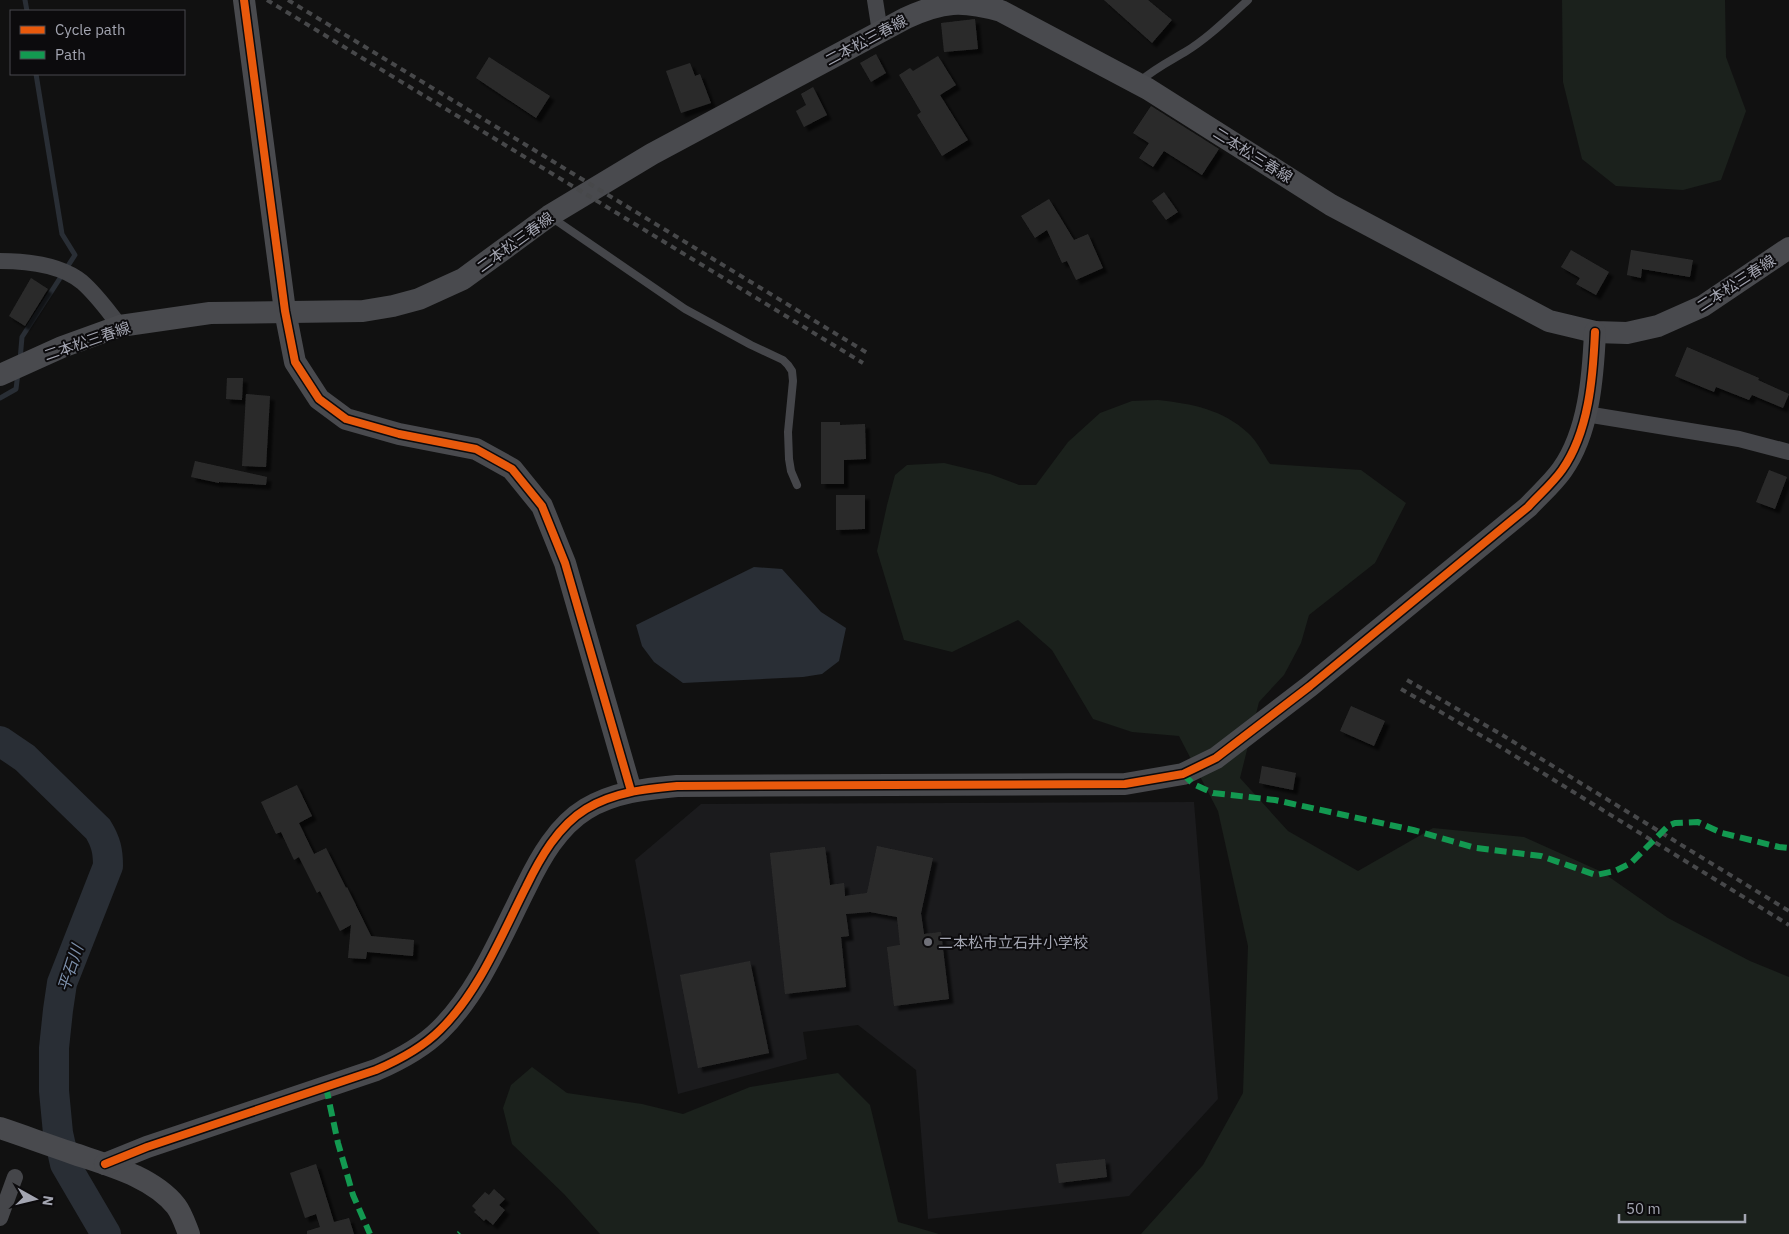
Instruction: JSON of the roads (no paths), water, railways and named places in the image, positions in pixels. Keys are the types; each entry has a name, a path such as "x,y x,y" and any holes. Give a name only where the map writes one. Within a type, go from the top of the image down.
{"street":[{"path":"244,0 285,312 294,362 319,399 346,419 400,434 476,450 512,469 542,506 565,564 632,791"},
{"path":"875,0 880,32"},
{"name":"二本松三春線","path":"0,376 62,347 120,326 210,313 363,311 419,299 464,279 549,216 652,154 926,9 962,2 1001,11 1138,83 1331,205 1549,320 1595,332 1627,333 1658,326 1703,306 1789,248"},
{"path":"0,261 17,261 58,270 80,281 98,298 120,326"},
{"path":"105,1164 147,1147 376,1070 401,1059 414,1050 440,1030 470,994 529,880 557,835 585,810 602,801 632,791 677,786 1125,784 1183,774 1216,758 1310,686 1528,507 1562,469 1586,414 1594,362 1595,332"},
{"path":"1586,414 1739,439 1789,452"},
{"path":"0,1128 140,1178 162,1193 176,1206 189,1234"},
{"path":"0,1218 15,1177"}],"lane":[{"path":"1138,83 1153,70 1205,38 1248,0"},
{"path":"549,216 685,309 750,345 783,360 788,365 792,372 793,381 788,432 789,459 791,471 797,485"}],"waterway":[{"path":"25,0 27,10"},
{"path":"20,360 22,337 75,255 62,234 36,75"},
{"path":"0,398 16,389 18,373"},
{"name":"平石川","path":"0,741 25,758 98,829 105,842 107,851 108,866 62,983 54,1048 54,1091 58,1133 65,1164 106,1234"}],"railway":[{"path":"267,0 863,363"},
{"path":"288,0 869,354"},
{"path":"1407,680 1499,733 1789,911"},
{"path":"1401,689 1494,743 1789,925"}],"place":[{"name":"二本松市立石井小学校","path":"928,942"}]}
